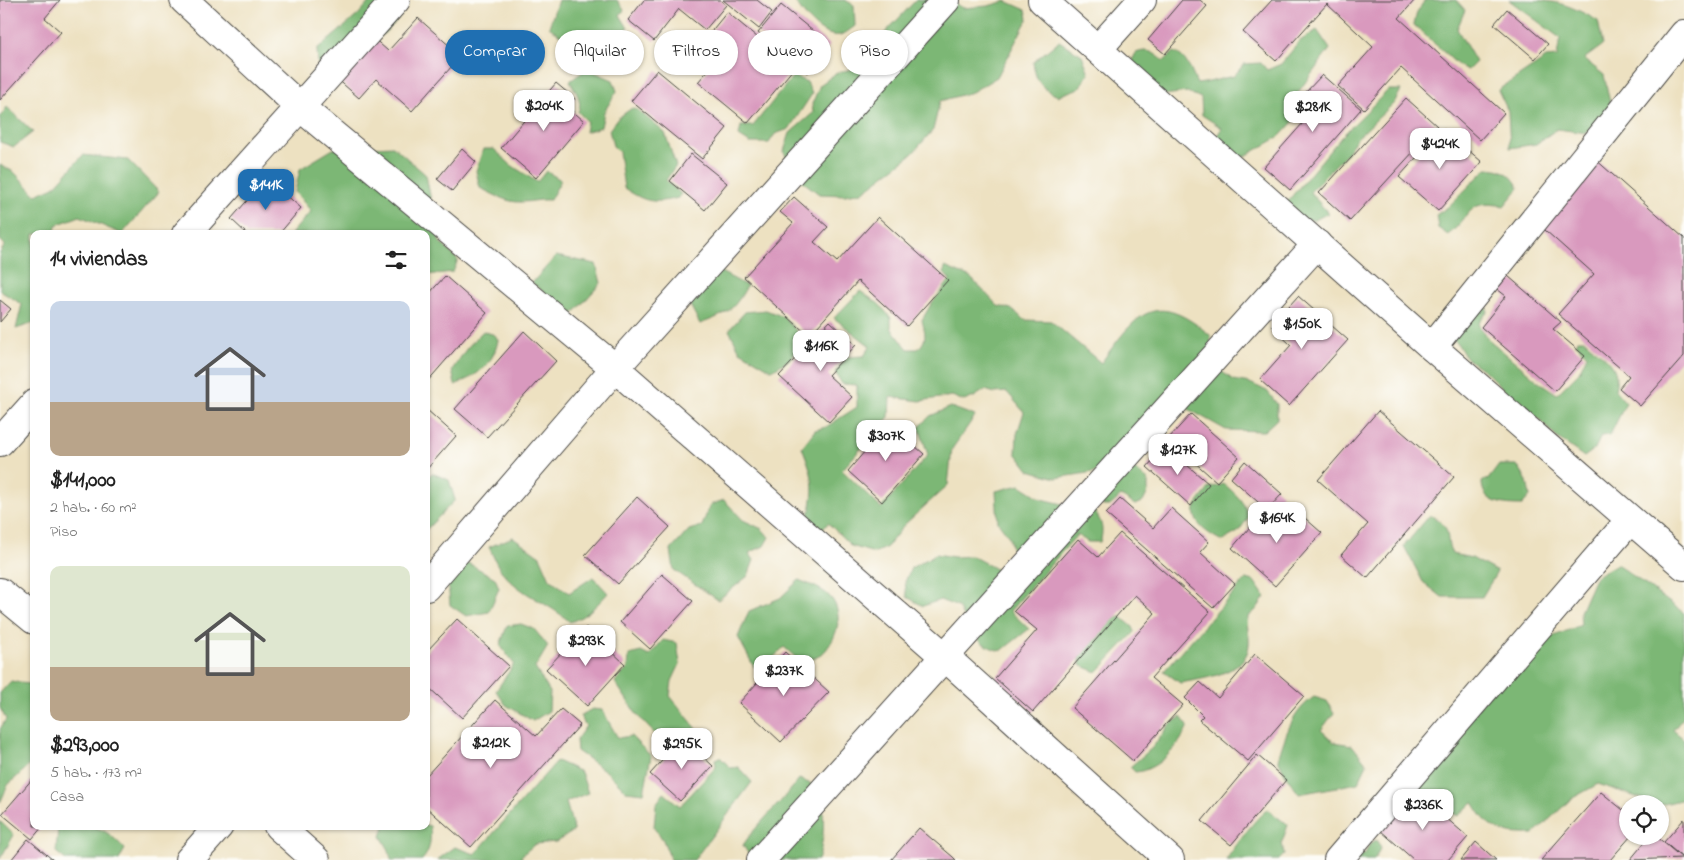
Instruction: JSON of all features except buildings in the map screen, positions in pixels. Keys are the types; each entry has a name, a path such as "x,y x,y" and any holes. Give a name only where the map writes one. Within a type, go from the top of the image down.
{"street":[{"path":"184,0 300,107 615,368 944,656 1170,860"},
{"path":"190,230 396,0"},
{"path":"430,582 615,368 946,0"},
{"path":"1042,0 1432,347 1684,566"},
{"path":"1098,49 1142,0"},
{"path":"1432,347 1684,34"},
{"path":"761,860 1317,244"},
{"path":"0,442 30,408"},
{"path":"1338,860 1630,520"},
{"path":"0,592 30,617"},
{"path":"189,860 215,830"},
{"path":"282,830 316,860"}],"green space":[{"path":"371,0 398,0 401,14 386,32 377,39 326,67 318,65 317,50 358,15"},
{"path":"558,0 617,0 624,10 620,15 628,28 624,30 555,31 549,27"},
{"path":"794,0 845,0 854,5 855,26 850,30 841,30 841,35 831,34 831,30 822,30 802,12"},
{"path":"916,0 948,0 963,8 988,6 1006,1 1026,10 1028,18 997,77 972,92 940,101 933,130 912,154 862,192 845,195 819,194 792,173 784,151 790,133 813,113 812,104 820,85 836,73 841,72 841,75 908,75 908,30 888,30"},
{"path":"1425,0 1456,0 1465,10 1457,29 1476,62 1468,70 1459,66 1414,25 1417,12"},
{"path":"1509,0 1536,0 1565,5 1598,21 1603,45 1584,59 1604,75 1611,107 1587,133 1557,129 1536,144 1510,148 1508,111 1498,90 1546,58 1557,57 1560,38"},
{"path":"1317,30 1330,49 1296,95 1310,104 1279,137 1240,159 1216,137 1222,128 1202,115 1201,98 1187,92 1164,95 1131,62 1136,53 1144,51 1151,52 1164,61 1174,52 1182,57 1191,69 1197,84 1234,76 1244,64 1261,63 1267,70 1281,64 1300,41"},
{"path":"1059,41 1082,55 1089,73 1079,88 1058,96 1043,87 1037,79 1033,62"},
{"path":"578,75 601,75 613,80 617,91 604,112 601,127 585,132 587,121 578,112 579,100 570,81"},
{"path":"793,76 807,82 812,94 789,129 775,134 769,143 750,143 739,136 741,126 753,126"},
{"path":"1388,90 1401,90 1394,103 1357,138 1346,154 1310,192 1328,213 1315,220 1297,219 1287,202 1342,136"},
{"path":"7,107 33,132 14,147 0,142 0,117"},
{"path":"632,108 638,110 665,133 676,166 666,180 681,194 678,198 662,201 644,199 624,188 619,152 613,146 609,130 618,118"},
{"path":"393,146 426,175 439,241 458,260 453,272 430,275 430,230 294,230 311,211 295,192 300,169 333,149"},
{"path":"483,149 494,149 511,165 537,182 546,171 561,180 550,200 516,202 500,198 480,188 476,171"},
{"path":"83,155 128,160 159,192 126,230 113,230 80,216 56,225 55,230 30,230 30,324 16,329 22,304 0,291 0,253 5,245 0,240 0,165 14,172 36,195 54,187"},
{"path":"1487,168 1498,169 1510,175 1519,188 1504,206 1492,204 1476,207 1448,235 1438,228 1436,215 1448,207"},
{"path":"556,256 596,264 601,283 572,315 532,283"},
{"path":"945,267 971,278 998,306 1011,309 1025,320 1051,321 1101,363 1137,320 1148,313 1161,310 1175,313 1192,321 1211,336 1210,350 1100,471 1056,478 1029,470 1016,453 1017,434 1024,412 1007,392 995,393 985,390 964,401 952,396 920,401 890,397 889,417 842,470 881,508 928,455 919,427 930,416 951,407 975,416 952,449 948,485 904,525 887,547 874,553 851,546 828,523 820,533 809,515 813,488 809,465 802,447 815,430 826,427 857,407 857,385 842,384 835,372 847,357 864,356 870,346 834,318 860,291 879,304 891,318 891,328 908,349 918,349 923,342 925,332 922,320 931,304 950,280 944,273"},
{"path":"719,271 747,286 733,307 716,318 700,324 690,305"},
{"path":"1483,302 1488,311 1478,324 1487,338 1538,381 1557,394 1579,372 1587,355 1576,344 1578,339 1584,339 1608,360 1612,366 1616,380 1615,390 1626,403 1610,435 1601,436 1595,449 1584,457 1555,436 1539,419 1523,409 1485,371 1466,358 1457,343 1437,325 1441,313 1455,322"},
{"path":"766,310 784,317 805,340 789,360 772,370 740,351 729,330 745,312"},
{"path":"483,331 495,335 498,340 493,356 477,373 455,385 452,370 467,348"},
{"path":"1217,368 1233,380 1250,383 1267,391 1277,404 1277,419 1264,431 1226,430 1183,406"},
{"path":"1499,465 1517,465 1527,481 1530,496 1522,505 1502,504 1490,499 1486,495 1482,482 1490,477"},
{"path":"1130,466 1148,480 1148,492 1143,502 1135,505 1121,496 1110,506 1103,506 1101,500"},
{"path":"432,473 449,480 455,500 430,526 430,475"},
{"path":"1224,484 1243,503 1248,518 1238,532 1222,541 1199,525 1196,520 1195,509 1209,488"},
{"path":"1020,485 1042,499 1067,505 1081,499 1091,508 1101,523 1102,535 1100,542 1088,542 1077,535 1010,611 1029,629 1001,651 985,645 974,635 958,607 940,600 923,606 907,597 905,582 911,568 936,554 954,557 972,556 1003,573 1015,561 1009,537 998,522 996,491"},
{"path":"724,500 743,520 762,529 769,537 764,546 749,553 754,560 748,576 718,600 674,570 671,550 689,530 702,526 710,505"},
{"path":"1430,515 1446,528 1452,554 1472,558 1497,572 1482,597 1442,597 1423,582 1404,546"},
{"path":"513,537 540,556 550,579 569,593 593,577 608,593 586,614 570,622 519,588 499,568 489,547"},
{"path":"468,563 495,578 499,588 489,612 466,616 450,605 447,571"},
{"path":"1617,564 1684,613 1684,717 1673,730 1684,739 1684,799 1669,803 1669,795 1630,795 1598,784 1571,799 1534,834 1513,834 1498,829 1485,819 1473,802 1458,816 1438,804 1416,785 1525,648 1581,625 1580,612 1596,576"},
{"path":"1246,579 1254,581 1265,597 1256,610 1248,617 1249,644 1247,654 1241,662 1211,677 1180,683 1164,671"},
{"path":"799,580 821,590 833,601 838,616 838,624 833,640 821,655 816,657 801,662 784,647 769,662 754,667 738,637 749,611 780,598"},
{"path":"1121,617 1133,627 1135,632 1097,672 1080,665 1081,640 1096,620"},
{"path":"521,624 534,629 548,646 535,668 550,692 549,711 533,721 506,705 496,691 514,664 500,645 507,626"},
{"path":"663,640 677,643 680,664 672,681 670,696 697,729 691,736 681,734 668,748 637,715 615,682 628,668 629,655 641,652 649,656"},
{"path":"11,681 30,684 30,765 8,785 0,803 0,729 6,719 0,708 0,693"},
{"path":"1314,697 1327,701 1334,713 1321,730 1334,742 1352,745 1367,764 1358,783 1299,794 1286,776 1278,759 1287,732 1295,717 1306,703"},
{"path":"592,709 602,710 618,738 631,736 651,756 644,793 626,791 607,772 577,751 576,740 586,726 580,716"},
{"path":"1181,717 1188,726 1174,749 1152,767 1135,772 1130,767 1152,748 1170,724"},
{"path":"720,757 731,768 738,767 752,782 694,860 671,860 663,840 654,827 656,804 664,793 680,806 716,767 715,759"},
{"path":"557,761 581,772 588,793 566,802 574,831 556,842 535,844 521,856 523,860 437,860 455,847 475,854"},
{"path":"799,779 814,786 821,800 824,822 818,860 752,860 743,845"},
{"path":"1268,810 1288,825 1282,842 1284,855 1279,860 1226,860 1253,824"},
{"path":"0,821 14,835 0,859"},
{"path":"58,830 103,830 125,849 119,860 66,860 56,852"},
{"path":"383,830 430,830 429,848 422,860 391,860 389,850 381,836"},
{"path":"1376,840 1381,847 1374,860 1338,860 1365,854 1370,843"}]}
